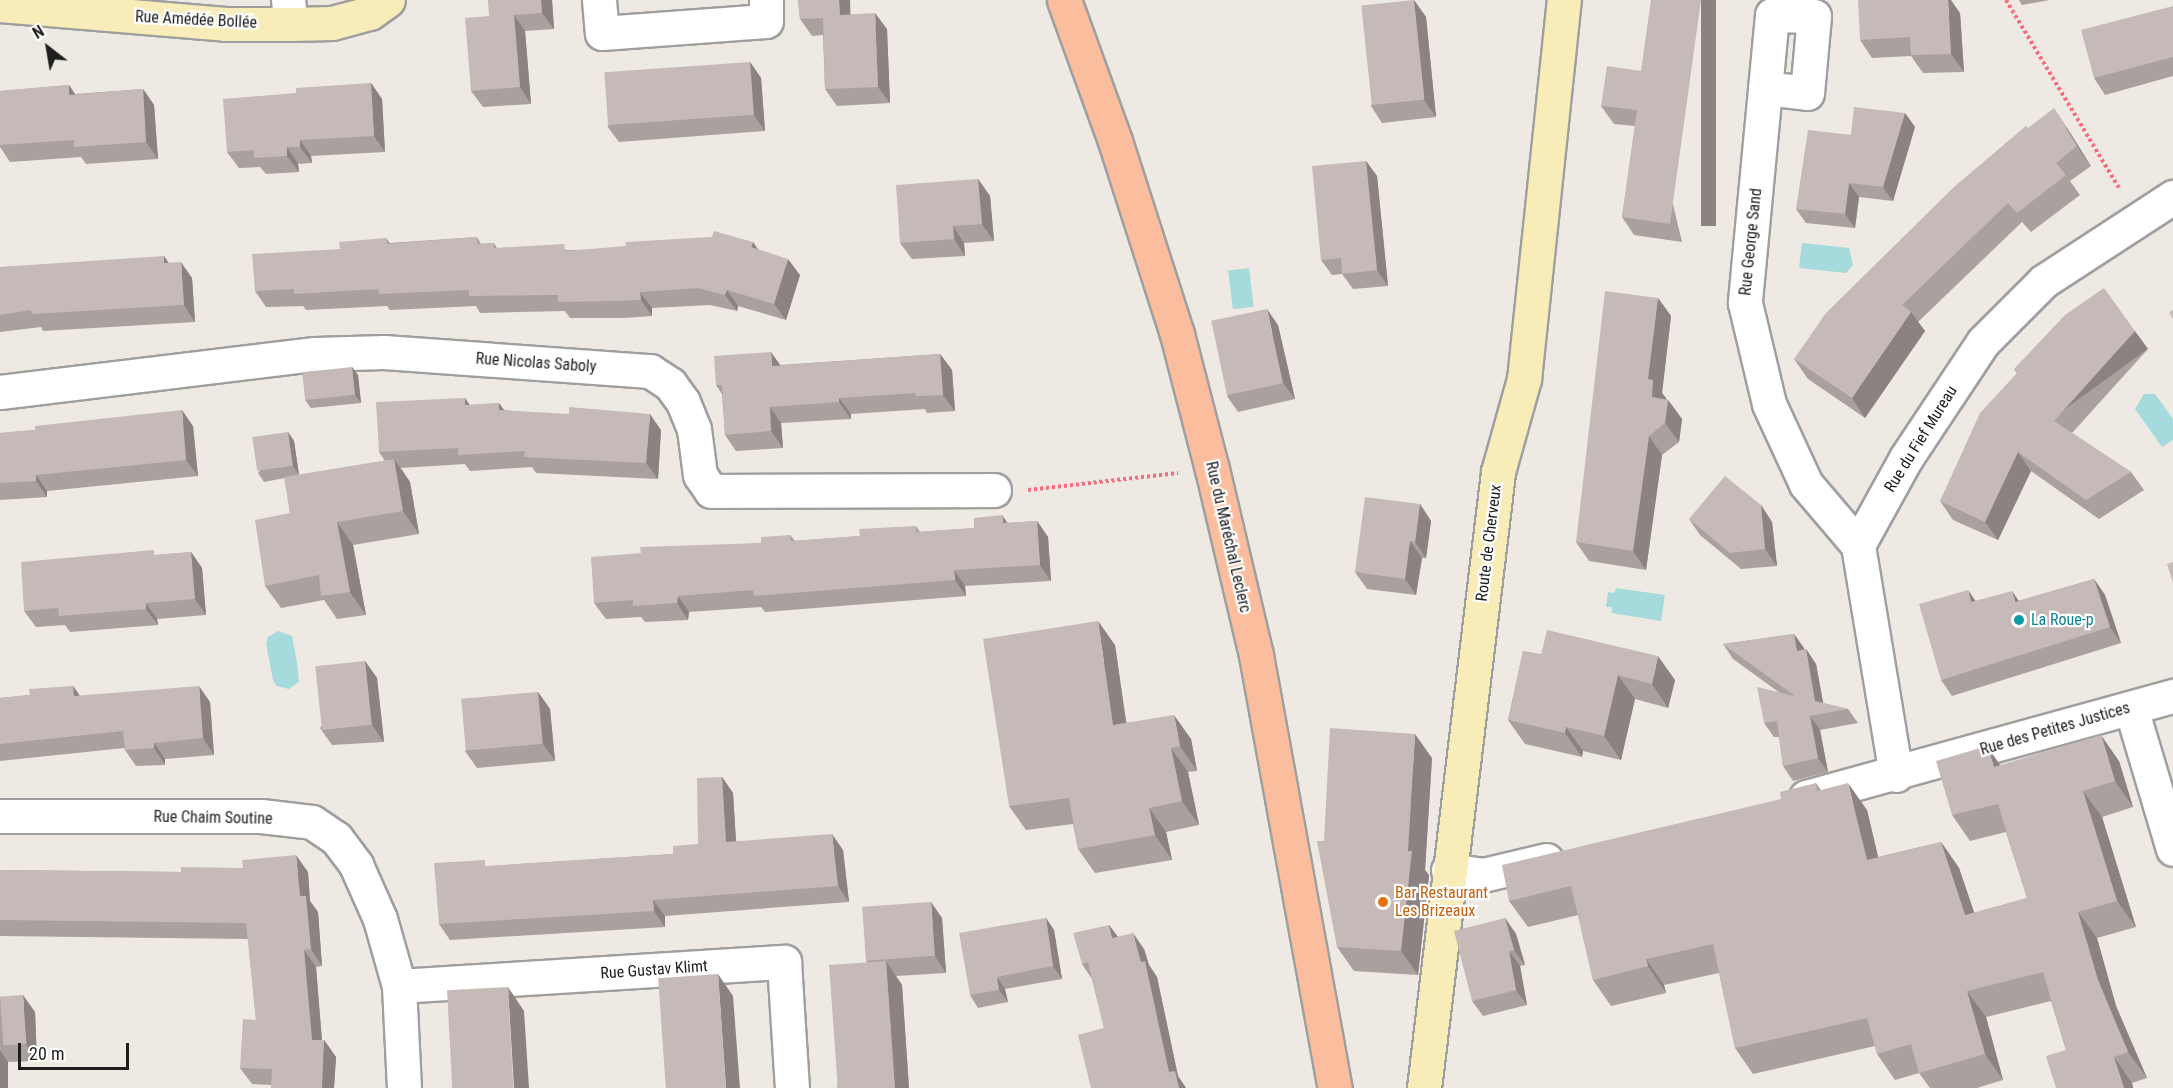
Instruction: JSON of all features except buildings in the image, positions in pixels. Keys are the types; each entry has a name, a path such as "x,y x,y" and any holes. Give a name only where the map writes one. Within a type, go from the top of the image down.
{"main road":[{"name":"Rue Amédée Bollée","path":"0,5 94,7 236,24 290,12 332,23 370,13 388,0"},
{"name":"Rue du Maréchal Leclerc","path":"1064,0 1115,141 1177,334 1212,469 1256,655 1335,1088"},
{"name":"Route de Cherveux","path":"1421,1085 1498,472 1524,379 1564,0"}],"street":[{"path":"599,0 602,33 766,21 766,0"},
{"name":"Rue George Sand","path":"1765,88 1745,303 1769,404 1806,484 1858,545"},
{"name":"Rue du Fief Mureau","path":"1858,545 1906,458 1983,342 2044,281 2173,196"},
{"name":"Rue Nicolas Saboly","path":"0,392 315,354 384,352 650,371 670,384 683,402 694,429 700,475 711,491 994,490"},
{"path":"1858,545 1896,775"},
{"name":"Rue des Petites Justices","path":"1781,803 1896,775 2173,696"},
{"path":"2131,708 2173,849"},
{"name":"Rue Chaim Soutine","path":"0,816 261,816 312,822 336,838 356,865 380,919 399,986 404,1088"},
{"path":"1448,870 1484,875 1575,853"},
{"name":"Rue Gustav Klimt","path":"399,986 784,962 792,1088"}],"path":[{"path":"2006,0 2137,218"},
{"path":"994,490 1047,490 1212,469"}],"water":[{"path":"1802,243 1849,248 1853,265 1846,273 1799,268"},
{"path":"1249,268 1254,307 1233,309 1228,271"},
{"path":"2144,394 2155,394 2173,419 2173,440 2162,447 2135,409"},
{"path":"1616,588 1665,595 1661,621 1612,613 1612,607 1606,607 1608,592 1614,593"},
{"path":"278,631 292,636 297,662 299,682 289,689 276,686 266,644 268,637"}],"place":[{"name":"La Roue-p","path":"2019,620"},
{"name":"Bar Restaurant Les Brizeaux","path":"1383,902"}]}
